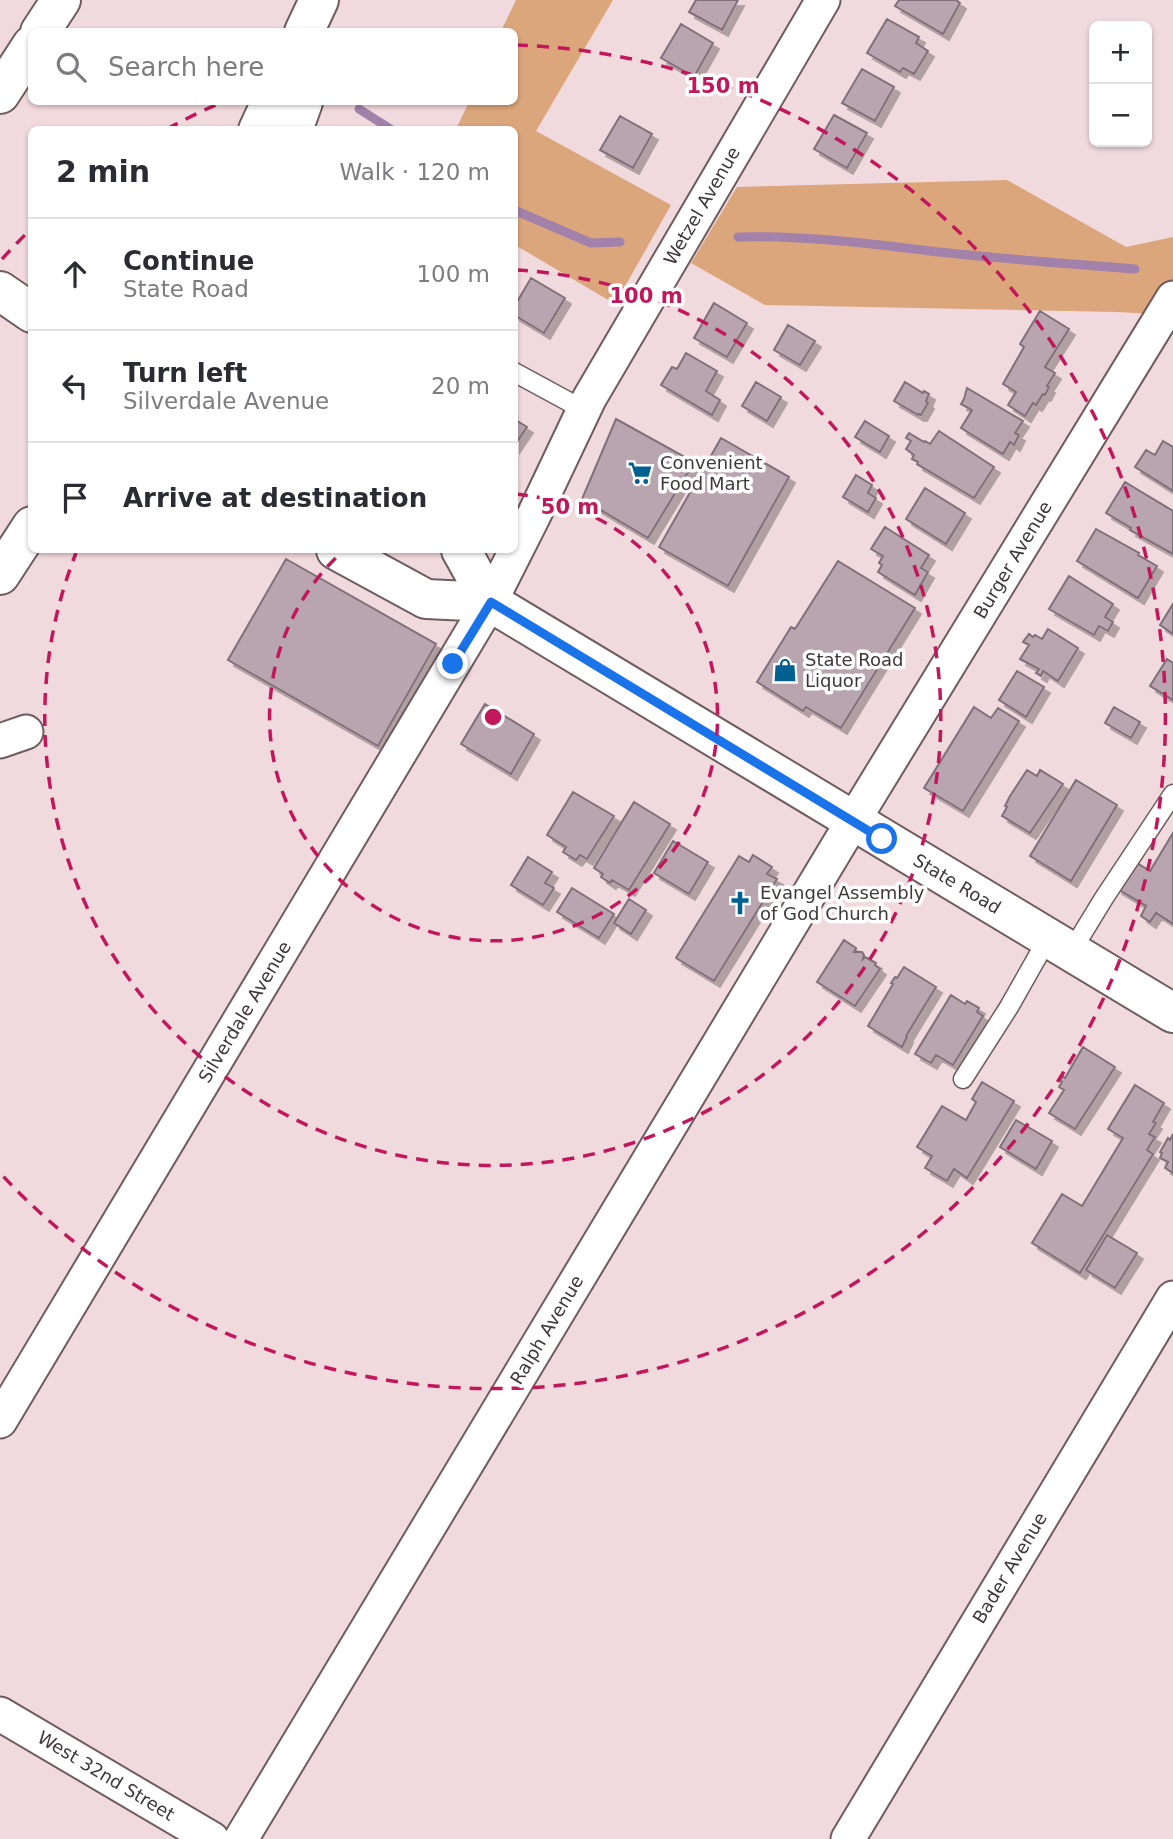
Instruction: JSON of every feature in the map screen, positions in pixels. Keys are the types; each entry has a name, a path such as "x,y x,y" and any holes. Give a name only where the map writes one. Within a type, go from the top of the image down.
{"main road":[{"path":"43,28 61,0"},
{"path":"306,28 319,0"},
{"path":"327,28 337,0"},
{"path":"0,94 28,51"},
{"path":"260,126 270,105"},
{"path":"294,126 302,105"},
{"path":"0,575 28,532"},
{"name":"State Road","path":"342,553 426,599 491,602 1173,1013"},
{"name":"State Road","path":"463,553 491,602"}],"street":[{"name":"Wetzel Avenue","path":"518,547 583,410 823,0"},
{"name":"Burger Avenue","path":"853,821 1173,298"},
{"name":"Wetzel Avenue","path":"491,602 515,553"},
{"name":"Silverdale Avenue","path":"0,1421 491,602"},
{"name":"Ralph Avenue","path":"242,1839 853,821"},
{"name":"Bader Avenue","path":"848,1839 1173,1298"},
{"name":"West 32nd Street","path":"0,1714 212,1839"}],"lane":[{"path":"518,374 583,410"},
{"path":"963,1079 1009,1007 1059,945 1104,898 1173,794"}],"shaded area":[{"path":"516,0 613,0 536,131 671,205 615,304 518,247 518,126 457,126 468,105 518,105 518,28 502,28"},
{"path":"1007,180 1126,247 1173,237 1173,315 765,305 691,263 737,187"}],"building":[{"path":"696,0 738,0 722,30 689,12"},
{"path":"899,0 956,0 960,3 943,34 895,6"},
{"path":"887,19 919,37 916,43 928,51 914,74 903,68 900,72 867,53"},
{"path":"681,24 713,43 694,77 661,58"},
{"path":"862,69 894,87 875,121 842,103"},
{"path":"834,115 867,133 847,168 814,149"},
{"path":"620,116 652,134 633,168 600,150"},
{"path":"531,278 565,298 544,333 518,317 518,300"},
{"path":"714,303 747,323 727,357 694,338"},
{"path":"1040,311 1069,329 1045,367 1055,373 1045,395 1043,394 1036,405 1033,403 1025,416 1008,405 1016,392 1003,384 1024,347 1020,344"},
{"path":"788,325 815,341 800,365 774,350"},
{"path":"686,353 717,371 706,391 720,400 712,415 661,385 672,367 677,369"},
{"path":"756,382 781,397 767,421 742,406"},
{"path":"905,382 929,394 926,401 928,403 921,415 894,401"},
{"path":"967,388 1023,421 1015,433 1019,435 1014,445 1010,442 1003,454 961,428 972,410 961,404"},
{"name":"Convenient Food Mart","path":"616,419 694,462 648,538 582,499"},
{"path":"518,421 527,427 518,440"},
{"path":"865,421 889,436 880,452 855,437"},
{"path":"939,431 994,467 974,498 917,464 918,462 912,459 914,455 906,449 911,441 906,438 909,433 930,444"},
{"path":"721,438 789,477 728,586 659,547"},
{"path":"1163,441 1173,447 1173,491 1135,467 1146,450 1155,455"},
{"path":"856,475 872,485 868,493 876,498 868,512 843,497"},
{"path":"1125,482 1173,511 1173,554 1106,513"},
{"path":"925,488 965,513 946,544 906,519"},
{"path":"885,527 929,555 921,568 928,572 915,595 878,572 883,556 871,549"},
{"path":"1096,529 1157,566 1138,598 1077,561"},
{"path":"286,559 436,644 378,746 228,660"},
{"path":"838,561 915,608 841,728 806,707 803,711 757,682 791,627 795,629"},
{"path":"1069,576 1113,604 1105,617 1113,622 1108,631 1099,626 1094,635 1049,609"},
{"path":"1173,604 1173,634 1160,625"},
{"path":"1048,629 1078,648 1058,681 1043,671 1041,676 1036,673 1039,669 1020,659 1029,645 1023,642 1029,634 1042,639"},
{"path":"1167,659 1173,663 1173,700 1150,686"},
{"path":"1017,671 1044,687 1026,717 999,700"},
{"path":"485,704 534,734 511,774 461,744"},
{"path":"974,707 991,718 998,708 1019,721 963,811 924,788"},
{"path":"1114,707 1140,722 1131,738 1105,723"},
{"path":"1027,770 1037,776 1040,770 1063,784 1030,833 1002,816 1010,796"},
{"path":"1076,780 1117,805 1071,881 1030,856"},
{"path":"573,792 614,816 587,859 580,855 576,860 563,852 566,847 547,835"},
{"path":"634,802 670,824 629,890 612,880 610,883 594,868"},
{"path":"1173,833 1173,924 1156,913 1150,922 1141,916 1146,906 1116,888 1132,860 1150,871"},
{"path":"673,841 708,862 689,894 654,873"},
{"path":"753,855 772,867 767,874 777,879 714,981 676,958 739,856 749,862"},
{"path":"528,857 552,872 545,883 554,888 543,905 511,885"},
{"path":"572,888 614,914 599,938 557,912"},
{"path":"629,899 646,910 631,934 614,923"},
{"path":"844,940 856,948 854,952 862,952 863,959 865,957 876,963 880,969 855,1006 817,982"},
{"path":"904,967 936,987 902,1047 868,1026 893,984 891,983"},
{"path":"951,995 965,1004 967,1001 979,1008 977,1012 983,1016 953,1065 936,1055 931,1063 915,1054"},
{"path":"1083,1047 1115,1067 1075,1129 1049,1113 1064,1090 1059,1087 1062,1076 1065,1078"},
{"path":"982,1082 1014,1101 967,1178 954,1169 947,1181 925,1168 932,1156 917,1147 942,1106 966,1120 976,1102 972,1099"},
{"path":"1135,1085 1164,1103 1149,1134 1155,1137 1147,1150 1153,1154 1080,1273 1032,1243 1062,1194 1082,1206 1123,1138 1108,1129"},
{"path":"1016,1120 1052,1141 1036,1169 1000,1147"},
{"path":"1173,1134 1173,1173 1165,1168 1168,1162 1160,1158 1160,1152"},
{"path":"1107,1235 1137,1253 1115,1288 1086,1270"}],"waterway":[{"path":"359,109 386,126"},
{"path":"518,212 591,243 620,242"},
{"path":"738,237 838,241 1135,269"}],"place":[{"name":"Convenient Food Mart","path":"640,473"},
{"name":"State Road Liquor","path":"785,670"},
{"name":"Evangel Assembly of God Church","path":"740,903"}],"route":[{"path":"453,664 491,602 882,839"}]}
